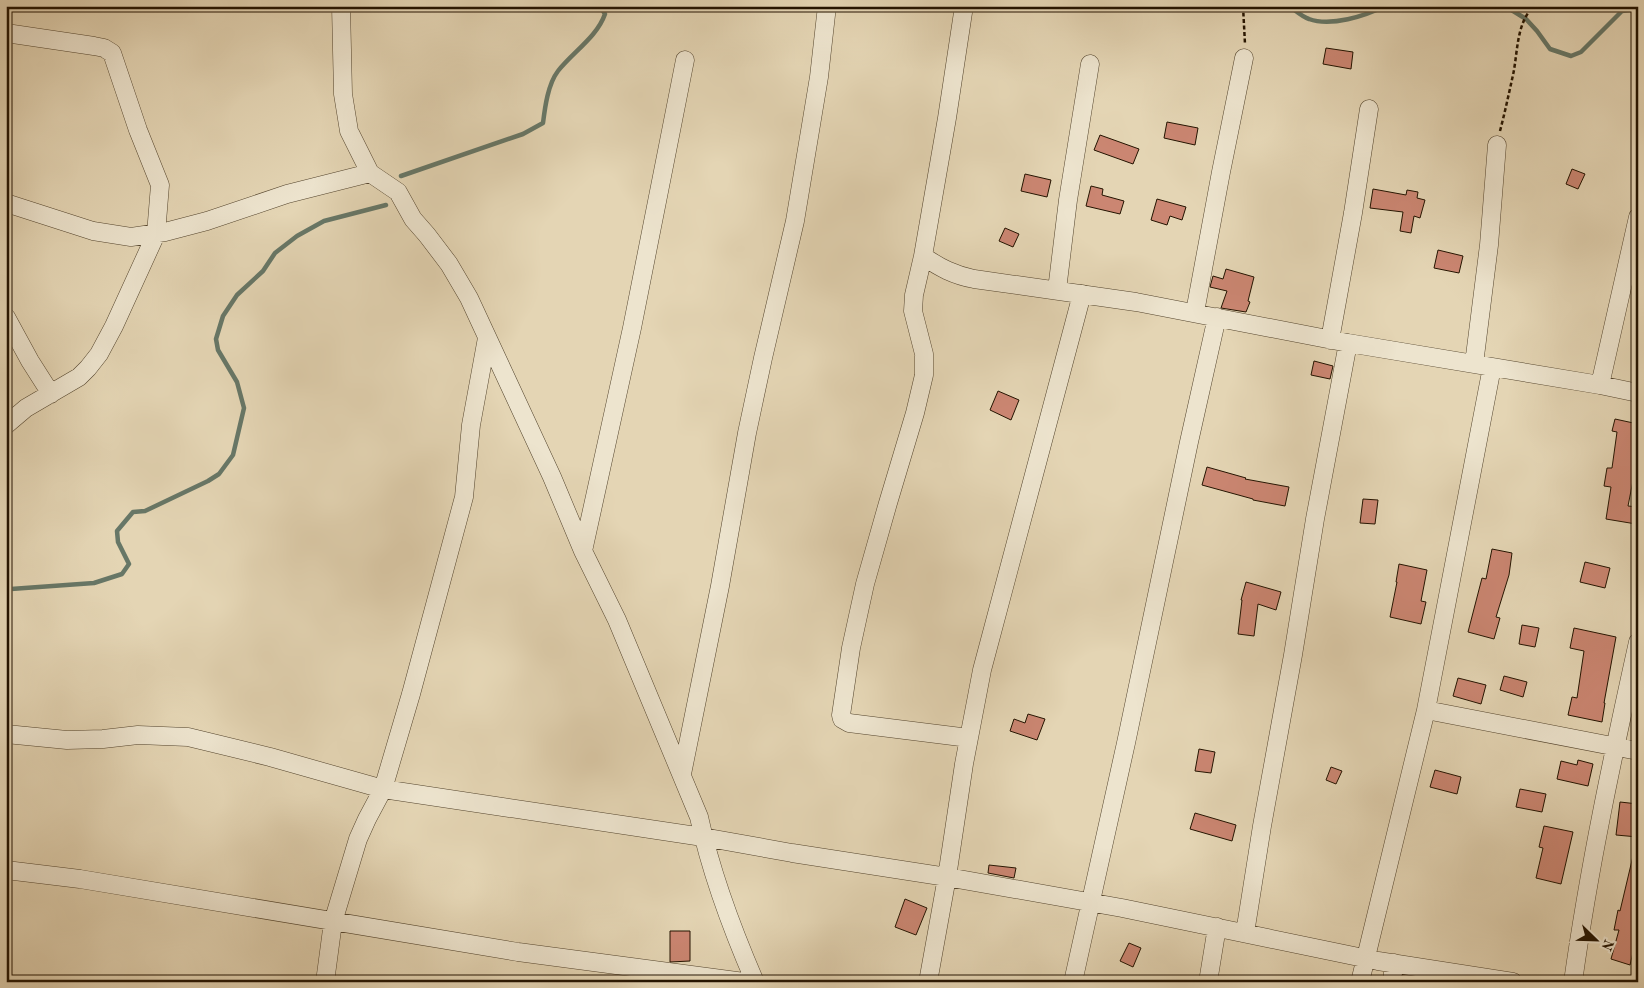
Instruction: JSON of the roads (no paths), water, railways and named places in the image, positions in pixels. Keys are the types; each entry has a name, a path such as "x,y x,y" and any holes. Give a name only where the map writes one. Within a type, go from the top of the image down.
{"street":[{"path":"341,6 343,94 349,131 370,173 398,192 413,219 428,235 449,264 469,298 552,477 583,551 617,620 682,774 699,817 735,934 755,982"},
{"path":"682,774 722,576 761,367 795,221 817,87 827,6"},
{"path":"964,6 947,118 923,256 914,295 913,311 924,354 924,375 866,584 851,648 841,715 842,719 849,723 969,738"},
{"path":"6,33 94,46 104,48 112,53 138,130 160,186 156,234 114,326 99,354 78,377 26,408 6,425"},
{"path":"1195,312 1244,58"},
{"path":"583,551 632,328 684,60"},
{"path":"1056,290 1068,200 1090,64"},
{"path":"1330,340 1369,109"},
{"path":"1474,364 1489,245 1497,144"},
{"path":"8,204 93,231 131,237 156,234 208,221 287,194 370,173"},
{"path":"1600,384 1638,217"},
{"path":"923,256 938,267 963,277 1195,312 1330,340 1600,384 1638,393"},
{"path":"928,982 947,877 964,764 982,670 1082,294"},
{"path":"6,317 51,394"},
{"path":"1072,982 1217,317"},
{"path":"325,982 333,922 358,839 366,818 383,789 411,694 464,497 471,425 487,338"},
{"path":"1245,933 1315,519 1348,343"},
{"path":"1360,982 1426,710 1492,367"},
{"path":"1573,982 1592,858 1638,642"},
{"path":"1426,710 1638,751"},
{"path":"6,734 67,740 103,739 138,735 188,737 270,757 383,789 704,837 947,877 1090,902 1365,958 1513,982"},
{"path":"6,870 90,880 518,952 744,982"},
{"path":"1208,982 1217,927"},
{"path":"1392,982 1394,963"}],"waterway":[{"path":"401,176 523,134 543,123 552,82 558,71 596,30 605,14 600,6"},
{"path":"1289,6 1306,18 1327,22 1358,17 1385,6"},
{"path":"1505,6 1526,19 1550,49 1571,56 1581,52 1622,11 1638,9"},
{"path":"6,592 11,589 94,583 122,574 129,564 118,542 117,531 133,512 145,511 208,481 219,474 233,455 244,408 237,382 218,350 216,339 223,316 237,295 263,271 275,253 297,236 324,221 386,205"}]}
